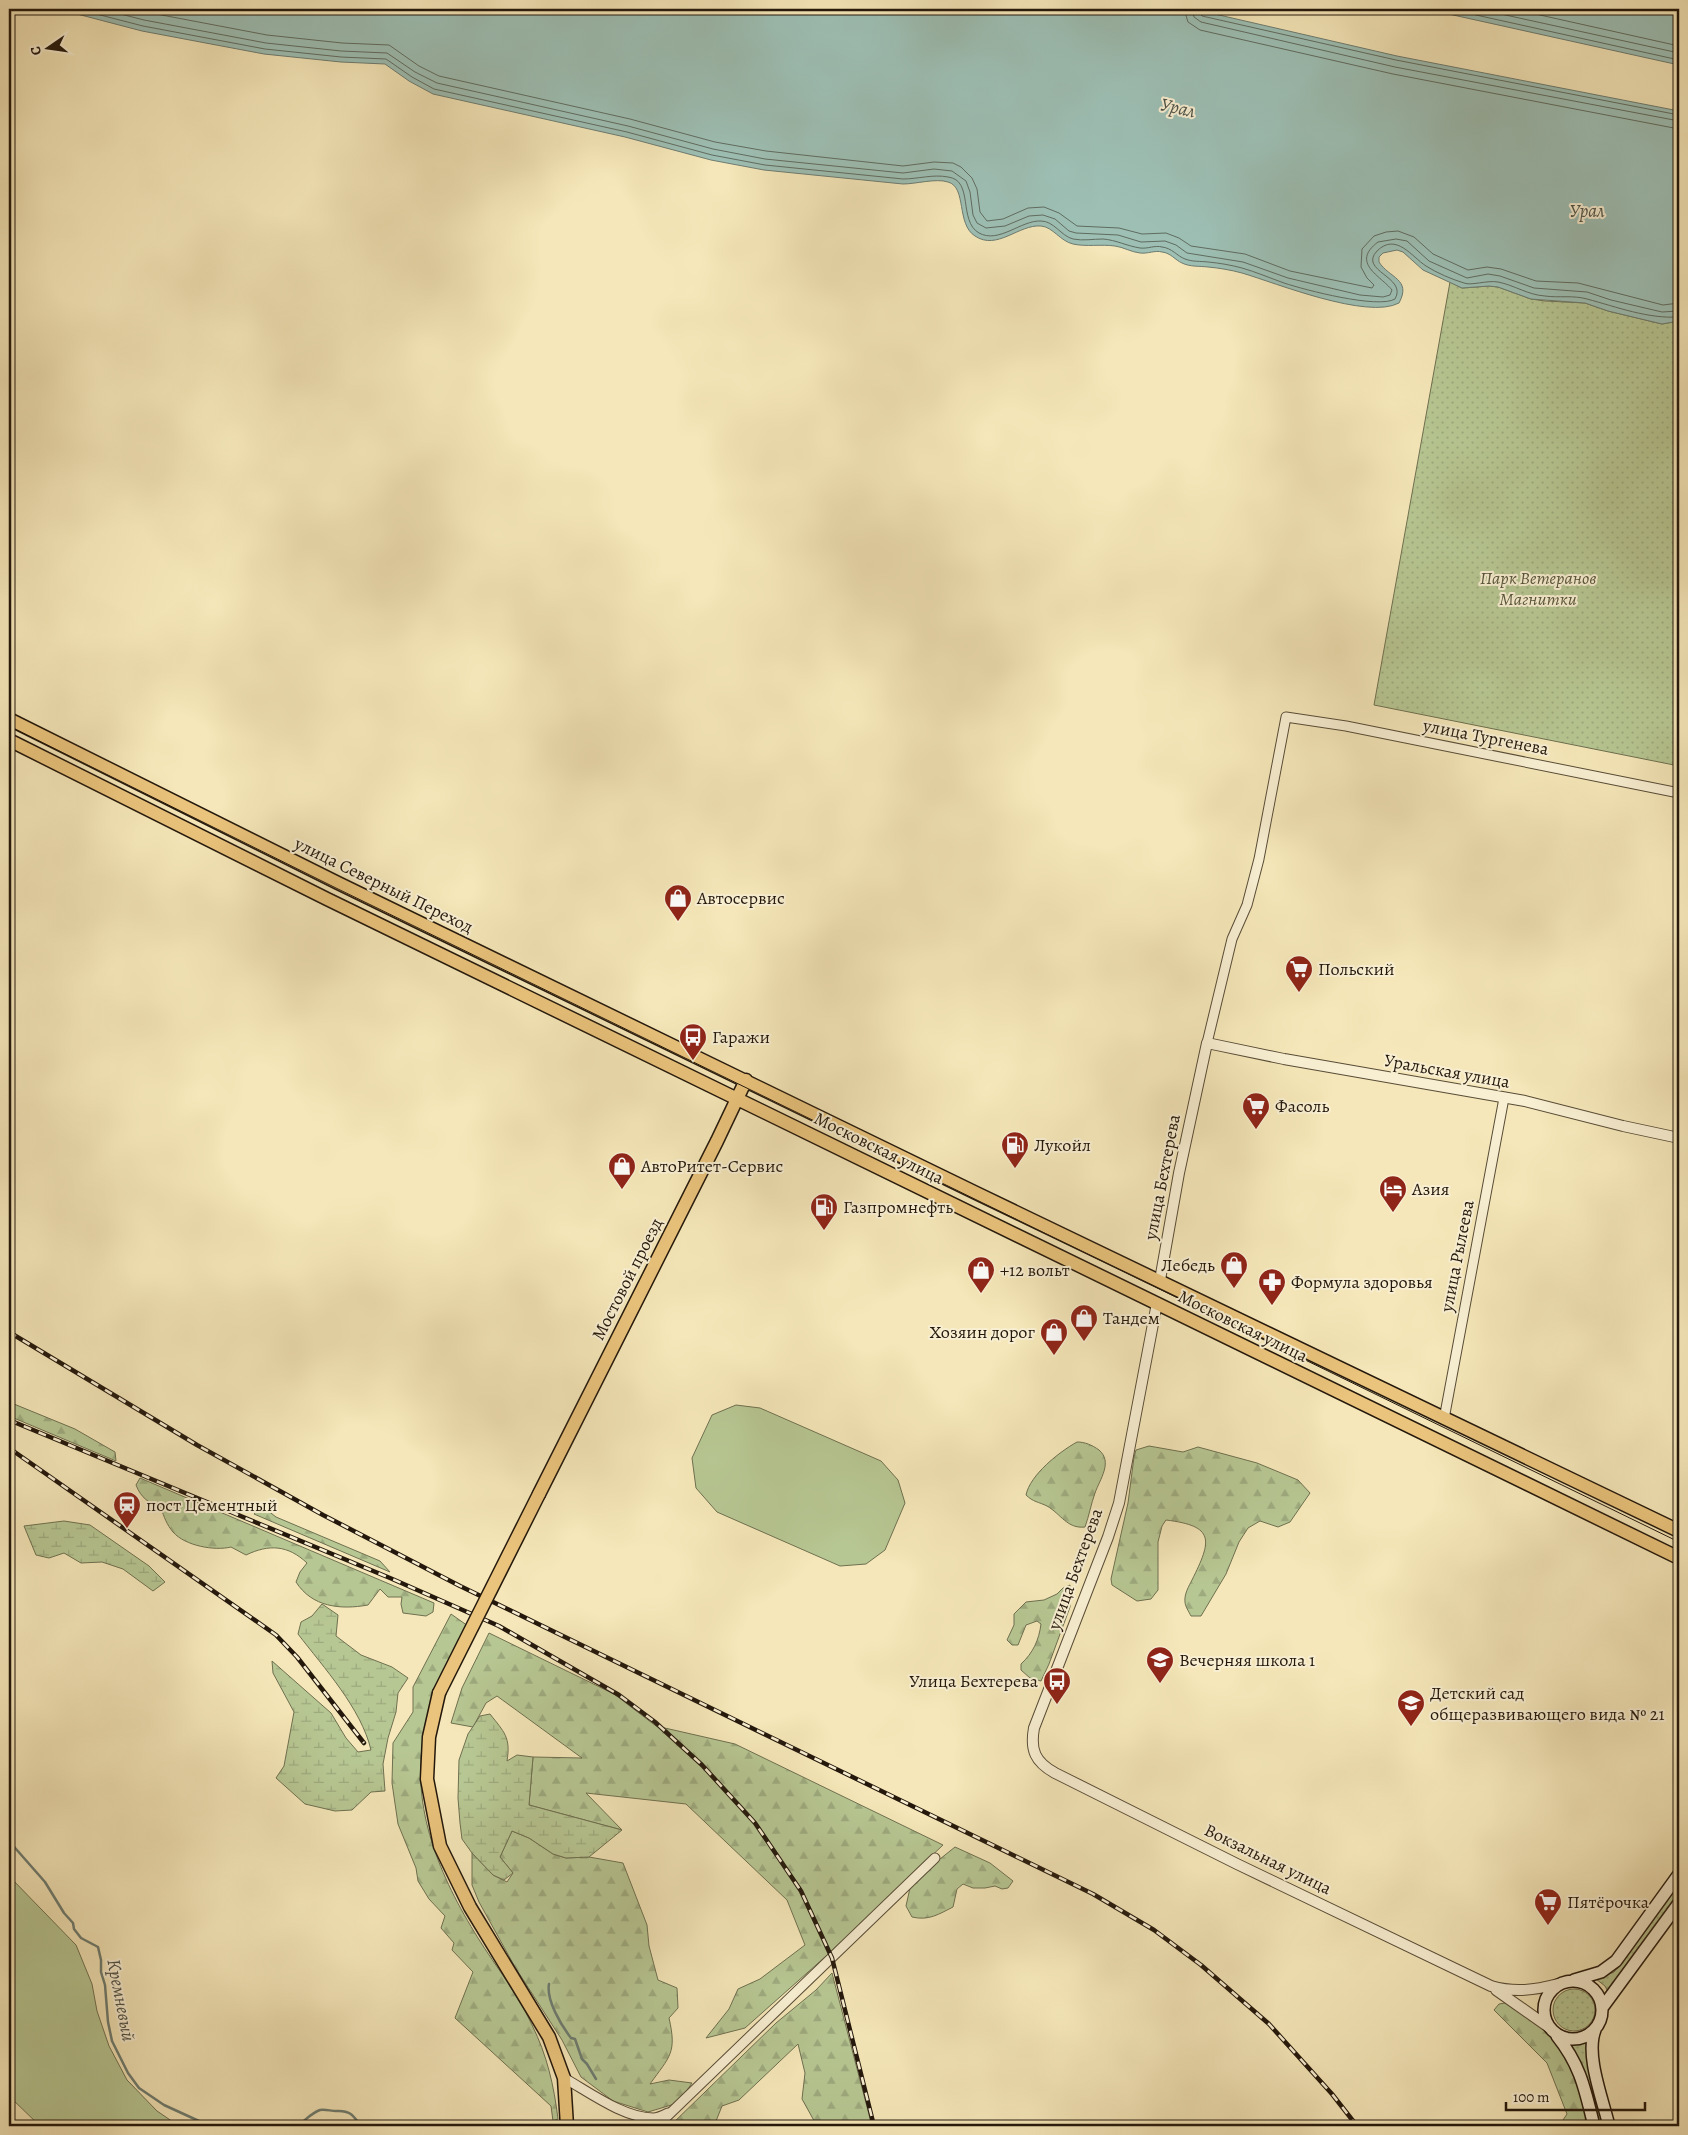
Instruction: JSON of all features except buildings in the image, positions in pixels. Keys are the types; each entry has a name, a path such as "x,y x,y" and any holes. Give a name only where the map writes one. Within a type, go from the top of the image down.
{"main road":[{"name":"улица Северный Переход","path":"9,719 338,883 746,1080"},
{"name":"улица Северный Переход","path":"9,740 336,903 737,1099"},
{"name":"Мостовой проезд","path":"567,2126 564,2078 549,2037 470,1907 440,1846 427,1779 429,1737 439,1693 746,1080"},
{"name":"Московская улица","path":"746,1080 976,1193 1679,1531"},
{"name":"Московская улица","path":"737,1099 1679,1558"},
{"name":"улица Бехтерева","path":"1157,1303 1160,1280"},
{"path":"1595,2030 1588,2035 1572,2040 1553,2031 1545,2021 1544,2004 1546,1996 1558,1984 1601,1972 1616,1961 1679,1874"},
{"path":"1602,2008 1679,1903"},
{"path":"1572,1980 1590,1986 1596,1992 1602,2008 1601,2018 1591,2041 1592,2054 1609,2126"},
{"name":"Вокзальная улица","path":"1553,2031 1577,2064 1594,2126"}],"street":[{"name":"улица Тургенева","path":"1286,717 1346,726 1679,793"},
{"name":"улица Бехтерева","path":"1160,1280 1179,1174 1207,1043 1232,940 1246,905 1259,859 1286,717"},
{"name":"Уральская улица","path":"1207,1043 1284,1059 1504,1098 1525,1100 1623,1126 1679,1138"},
{"name":"улица Рылеева","path":"1444,1419 1504,1098"},
{"name":"улица Бехтерева","path":"1035,1756 1032,1748 1034,1728 1108,1538 1119,1503 1157,1303"},
{"name":"Вокзальная улица","path":"1035,1756 1041,1764 1054,1773 1237,1864 1491,1986 1502,1990 1523,1991 1558,1984"},
{"path":"657,2126 935,1858"},
{"name":"Вокзальная улица","path":"1491,1986 1553,2031"},
{"path":"564,2078 612,2105 640,2116 655,2118 673,2111"}],"green space":[{"name":"Парк Ветеранов Магнитки","path":"1450,282 1462,288 1498,287 1531,299 1585,303 1608,311 1662,324 1679,321 1679,766 1374,705"},
{"path":"9,1402 75,1429 115,1452 116,1461 9,1416"},
{"path":"736,1405 760,1408 881,1461 898,1480 905,1503 885,1550 866,1564 840,1566 717,1512 696,1488 692,1458 712,1415"},
{"path":"1077,1442 1086,1443 1096,1448 1105,1460 1104,1471 1085,1527 1073,1526 1052,1509 1026,1495 1039,1472 1054,1458"},
{"path":"1149,1446 1183,1452 1198,1447 1257,1463 1298,1480 1310,1493 1290,1522 1278,1527 1260,1521 1248,1528 1239,1542 1226,1574 1201,1616 1191,1616 1185,1602 1187,1590 1199,1566 1205,1545 1205,1537 1194,1526 1166,1520 1162,1526 1158,1542 1158,1590 1151,1599 1137,1601 1112,1585 1111,1579 1128,1503 1134,1457 1136,1450"},
{"path":"140,1478 434,1603 433,1612 426,1616 403,1613 402,1597 388,1597 380,1589 368,1605 337,1607 318,1602 310,1597 296,1582 300,1572 307,1563 293,1553 278,1548 270,1548 254,1551 246,1555 231,1547 209,1548 192,1544 178,1537 166,1521 161,1508 149,1502 140,1493 136,1485"},
{"path":"262,1506 276,1517 380,1561 390,1572 254,1514"},
{"path":"64,1521 90,1525 149,1566 165,1582 153,1591 123,1569 102,1562 81,1563 64,1553 49,1558 36,1555 24,1526"},
{"path":"1070,1585 1070,1607 1049,1664 1041,1681 1030,1678 1021,1670 1021,1664 1035,1646 1041,1624 1037,1621 1026,1625 1018,1645 1012,1645 1007,1640 1014,1625 1014,1614 1026,1602 1044,1600"},
{"path":"322,1604 338,1615 336,1636 361,1655 392,1667 408,1678 398,1693 396,1712 388,1738 383,1764 385,1791 371,1792 352,1810 335,1811 305,1804 276,1778 284,1766 294,1712 273,1673 272,1661 331,1713 346,1738 358,1752 371,1750 366,1734 350,1704 298,1634 301,1622 312,1616"},
{"path":"451,1614 468,1626 424,1734 421,1789 425,1815 441,1866 464,1915 520,2002 537,2036 546,2059 554,2095 558,2119 553,2121 551,2106 455,2018 473,1972 452,1950 454,1943 441,1928 445,1916 429,1899 418,1881 416,1868 398,1824 392,1783 393,1743 413,1712 413,1687"},
{"path":"489,1633 614,1694 656,1726 735,1744 943,1845 825,1957 745,2028 706,2038 729,2009 738,1989 760,1979 805,1945 787,1900 686,1804 586,1793 622,1830 529,1805 533,1757 582,1758 497,1696 486,1703 473,1727 451,1723 462,1688"},
{"path":"490,1714 507,1740 507,1761 517,1755 533,1757 529,1805 622,1830 589,1857 566,1858 553,1854 529,1838 512,1831 500,1857 513,1873 504,1880 493,1875 472,1853 462,1839 458,1798 459,1760 468,1734 480,1716"},
{"path":"512,1831 529,1838 553,1854 566,1858 589,1857 623,1863 647,1925 649,1946 658,1980 677,1988 678,2008 669,2018 672,2047 663,2067 650,2084 669,2080 692,2083 678,2103 648,2112 613,2101 581,2077 562,2040 515,1967 479,1902 472,1885 472,1853 493,1875 507,1882 513,1873 500,1857"},
{"path":"955,1847 990,1863 1013,1881 1008,1888 1002,1889 995,1886 973,1888 963,1884 957,1889 953,1907 929,1917 912,1917 906,1906 910,1888 935,1863"},
{"path":"9,1876 76,1945 92,1984 97,2011 109,2046 127,2080 157,2111 179,2126 40,2126 9,2096"},
{"path":"1679,1883 1679,1900 1608,1992 1605,1986 1596,1979 1614,1972 1622,1963"},
{"path":"832,1973 872,2126 817,2126 802,2099 805,2073 798,2044 739,2100 722,2106 714,2126 670,2126 776,2023 816,1990"},
{"path":"1574,1989 1589,1995 1595,2010 1589,2025 1574,2031 1559,2025 1553,2010 1559,1995"},
{"path":"1511,2003 1543,2029 1566,2056 1579,2085 1590,2126 1559,2126 1567,2114 1547,2063 1494,2010 1499,2004"},
{"path":"1587,2040 1606,2126 1597,2126 1578,2059 1569,2043"}],"water":[{"name":"Урал","path":"58,9 1193,9 1397,56 1679,111 1679,321 1662,324 1608,311 1585,303 1531,299 1498,287 1462,288 1423,270 1403,252 1397,250 1383,253 1379,257 1379,262 1401,284 1403,289 1399,303 1384,307 1366,307 1321,298 1238,272 1188,265 1170,255 1157,251 1140,253 1115,246 1073,244 1041,226 1033,226 1000,239 983,240 969,230 965,223 958,191 954,185 948,182 932,181 903,184 764,170 711,160 625,137 433,94 409,81 385,64 341,62 264,54 142,31"},
{"path":"1426,9 1679,9 1679,65"}],"waterway":[{"name":"Кремневый","path":"9,1841 45,1882 81,1938 98,1947 112,2041 128,2073 139,2088 164,2105 199,2121 205,2126"},
{"path":"549,1984 550,1997 555,2012 571,2038 575,2039 582,2059 596,2079"},
{"name":"Кремневый","path":"297,2126 320,2110 348,2112 361,2126"}],"tram line":[{"path":"9,726 336,888 1679,1542"}],"railway":[{"path":"9,1332 197,1445 323,1515 460,1586 1093,1894 1154,1930 1201,1965 1269,2024 1332,2094 1357,2126"},
{"path":"9,1420 390,1578 499,1626 619,1695 655,1722 702,1765 755,1823 801,1891 832,1958 874,2126"},
{"path":"9,1448 276,1635 297,1657 364,1743"}],"place":[{"name":"Автосервис","path":"678,922"},
{"name":"Польский","path":"1299,993"},
{"name":"Гаражи","path":"693,1061"},
{"name":"Фасоль","path":"1256,1130"},
{"name":"Лукойл","path":"1015,1169"},
{"name":"АвтоРитет-Сервис","path":"622,1190"},
{"name":"Азия","path":"1393,1213"},
{"name":"Газпромнефть","path":"824,1231"},
{"name":"Лебедь","path":"1234,1289"},
{"name":"+12 вольт","path":"981,1294"},
{"name":"Формула здоровья","path":"1272,1306"},
{"name":"Тандем","path":"1084,1342"},
{"name":"Хозяин дорог","path":"1054,1356"},
{"name":"пост Цементный","path":"127,1529"},
{"name":"Вечерняя школа 1","path":"1160,1684"},
{"name":"Улица Бехтерева","path":"1057,1705"},
{"name":"Детский сад общеразвивающего вида № 21","path":"1411,1727"},
{"name":"Пятёрочка","path":"1548,1926"}]}
